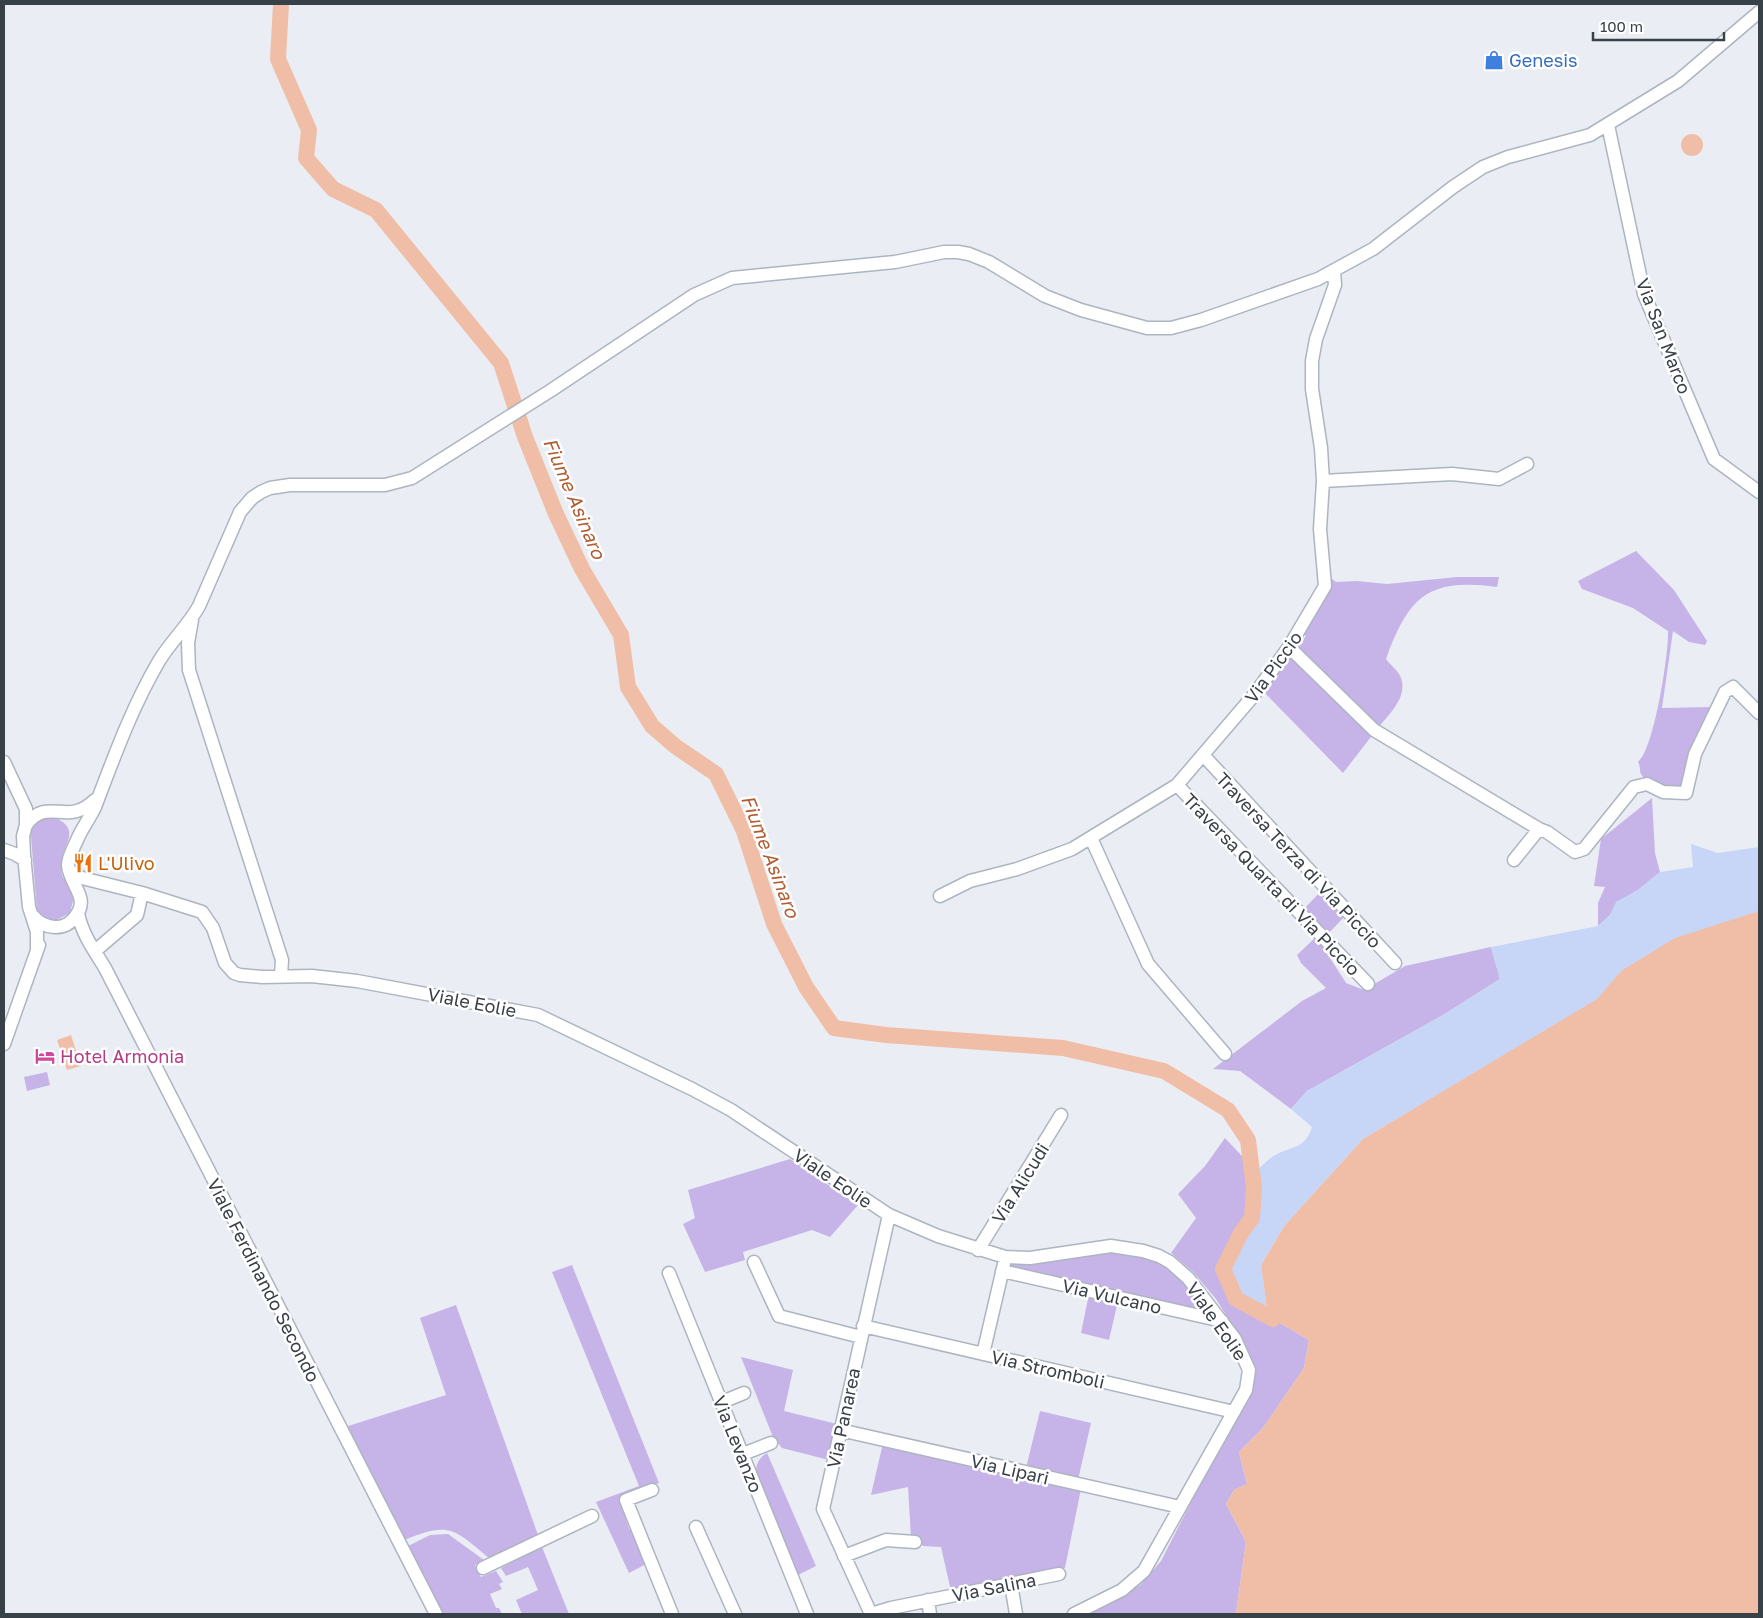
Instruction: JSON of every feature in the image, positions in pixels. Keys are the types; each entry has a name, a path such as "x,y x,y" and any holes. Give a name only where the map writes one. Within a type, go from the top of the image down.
{"street":[{"path":"4,1044 37,951 45,934 59,927 78,913 81,898 69,869 68,861 97,799 113,754 160,660 192,618 240,512 252,498 261,492 285,486 385,486 412,478 550,392 694,295 732,278 895,262 944,252 958,252 989,262 1045,296 1081,310 1158,329 1201,320 1296,288 1334,271 1373,249 1453,187 1483,167 1508,157 1590,135 1678,81 1759,12"},
{"name":"Via San Marco","path":"1608,125 1644,294 1714,460 1734,472 1759,492"},
{"name":"Via Piccio","path":"940,896 970,881 1050,858 1091,838 1177,784 1204,756 1254,696 1289,647 1325,586 1320,529 1323,482 1317,413 1312,389 1312,361 1316,339 1335,285 1334,271"},
{"path":"1323,482 1452,474 1499,479 1527,464"},
{"path":"192,618 188,643 189,670 282,960 281,975"},
{"path":"1289,647 1374,730 1547,832 1575,852 1584,849 1634,787 1647,784 1663,792 1686,793 1689,773 1702,737 1725,692 1733,687 1759,713"},
{"name":"Traversa Terza di Via Piccio","path":"1204,756 1395,963"},
{"path":"4,762 26,809 24,860 29,907 37,932 37,951"},
{"path":"12,780 29,799 44,811 64,814 87,808 97,799"},
{"name":"Traversa Quarta di Via Piccio","path":"1177,784 1368,984"},
{"path":"24,860 4,850 25,831 37,814 44,811"},
{"path":"64,814 73,824 77,840"},
{"path":"1514,860 1539,829"},
{"path":"1091,838 1148,964 1225,1054"},
{"name":"Viale Eolie","path":"69,869 82,878 142,893 202,912 213,928 225,962 234,972 262,977 281,975 358,981 436,994 538,1015 692,1088 731,1110 889,1215 938,1236 1005,1257 1030,1258 1111,1246 1143,1250 1159,1256 1176,1267 1188,1278 1234,1339 1250,1370 1246,1390 1144,1571 1122,1590 1074,1614"},
{"path":"81,898 98,886 116,886"},
{"path":"33,916 38,922 77,933 93,948 137,915 142,901 142,893"},
{"name":"Viale Ferdinando Secondo","path":"78,913 81,925 436,1614"},
{"name":"Via Alicudi","path":"978,1250 1061,1115"},
{"name":"Via Panarea","path":"871,1614 823,1508 889,1215"},
{"path":"983,1354 1005,1257"},
{"name":"Via Stromboli","path":"754,1262 779,1316 983,1354 1234,1412"},
{"name":"Via Vulcano","path":"1002,1271 1222,1321"},
{"name":"Via Levanzo","path":"669,1273 807,1614"},
{"path":"722,1402 744,1393"},
{"name":"Via Lipari","path":"840,1430 1180,1507"},
{"path":"743,1454 771,1443"},
{"path":"652,1490 626,1500 672,1614"},
{"path":"483,1568 592,1516"},
{"path":"696,1527 736,1614"},
{"path":"844,1556 886,1540 914,1542"},
{"name":"Via Salina","path":"871,1614 928,1600 1059,1574"},
{"path":"1011,1584 1016,1614"},
{"path":"928,1600 930,1614"}],"shaded area":[{"path":"1692,134 1702,141 1703,145 1696,155 1692,156 1682,149 1681,145 1688,135"},
{"path":"1636,551 1674,590 1707,641 1705,645 1689,642 1673,631 1662,708 1712,707 1683,790 1666,788 1649,782 1641,774 1638,762 1650,740 1655,721 1666,659 1668,631 1633,608 1582,589 1578,581"},
{"path":"1457,577 1499,577 1497,587 1473,585 1438,589 1424,596 1413,606 1403,620 1386,659 1400,675 1402,692 1396,706 1377,729 1295,648 1297,638 1302,641 1306,636 1301,632 1331,578 1336,582 1357,581 1387,584"},
{"path":"1288,654 1374,733 1343,773 1262,690"},
{"path":"1652,798 1655,853 1660,872 1638,890 1617,902 1610,915 1598,926 1598,903 1605,887 1594,886 1601,839"},
{"path":"54,817 63,822 68,828 68,839 61,860 61,872 74,897 70,913 55,921 44,918 37,911 31,837 31,832 38,822"},
{"path":"1323,889 1347,914 1326,936 1302,911"},
{"path":"1759,911 1759,1614 1234,1614 1236,1613 1246,1542 1226,1504 1234,1490 1247,1484 1239,1452 1263,1428 1304,1368 1309,1340 1273,1319 1267,1309 1261,1265 1285,1225 1363,1139 1597,999 1621,971 1675,938"},
{"path":"1318,935 1330,950 1330,958 1346,983 1364,990 1405,966 1491,947 1500,979 1443,1015 1307,1091 1291,1109 1240,1071 1213,1069 1302,1001 1326,988 1301,963 1297,955"},
{"path":"71,1035 81,1066 67,1070 57,1040"},
{"path":"47,1072 50,1085 27,1091 24,1077"},
{"path":"1225,1138 1256,1171 1259,1201 1253,1225 1235,1253 1229,1274 1235,1287 1244,1298 1267,1309 1273,1319 1309,1340 1304,1368 1263,1428 1239,1452 1247,1484 1234,1490 1226,1504 1246,1542 1236,1613 1090,1614 1140,1585 1161,1561 1206,1473 1252,1391 1255,1373 1253,1363 1240,1338 1216,1299 1193,1272 1171,1253 1196,1218 1178,1194 1205,1166"},
{"path":"790,1159 858,1205 830,1237 812,1230 743,1252 745,1260 705,1272 683,1224 695,1218 688,1190"},
{"path":"1108,1249 1142,1254 1174,1271 1211,1314 1013,1270 1010,1266 1012,1262"},
{"path":"572,1265 659,1483 623,1498 622,1507 629,1529 637,1535 648,1563 629,1573 596,1502 639,1486 552,1272"},
{"path":"1089,1294 1118,1301 1109,1340 1081,1333"},
{"path":"456,1305 538,1535 489,1558 467,1540 450,1531 430,1531 402,1541 345,1427 446,1395 420,1318"},
{"path":"741,1357 793,1370 784,1411 837,1424 829,1460 782,1448 773,1437"},
{"path":"1040,1411 1091,1423 1078,1480 1026,1468"},
{"path":"883,1443 1081,1489 1065,1568 951,1591 941,1547 923,1546 916,1538 911,1537 908,1487 871,1495"},
{"path":"767,1453 816,1566 796,1576 766,1508 758,1482 757,1466 760,1458"},
{"path":"448,1534 484,1560 475,1565 481,1577 496,1571 503,1582 499,1584 502,1589 490,1594 496,1608 499,1608 502,1614 441,1614 406,1547 430,1535"},
{"path":"542,1547 569,1614 522,1614 516,1600 538,1590 528,1567 506,1576 501,1568"}],"sand":[{"path":"1691,844 1718,853 1759,847 1759,911 1621,971 1598,999 1363,1139 1285,1225 1261,1265 1267,1309 1249,1299 1235,1287 1231,1279 1231,1261 1256,1218 1258,1198 1256,1171 1275,1155 1298,1146 1306,1140 1312,1127 1291,1109 1307,1091 1443,1015 1500,979 1491,947 1598,926 1610,915 1616,902 1638,890 1660,872 1693,867"}],"waterway":[{"name":"Fiume Asinaro","path":"281,4 278,59 309,130 306,158 333,189 376,210 501,363 525,437 556,514 582,569 621,635 628,687 652,726 675,746 716,774 744,831 774,924 806,987 834,1028 886,1035 1063,1048 1164,1071 1228,1110 1248,1140 1254,1188 1252,1218 1241,1233 1223,1269 1236,1299 1273,1319"}],"place":[{"name":"Genesis","path":"1494,60"},
{"name":"L'Ulivo","path":"83,863"},
{"name":"Hotel Armonia","path":"45,1056"}]}
